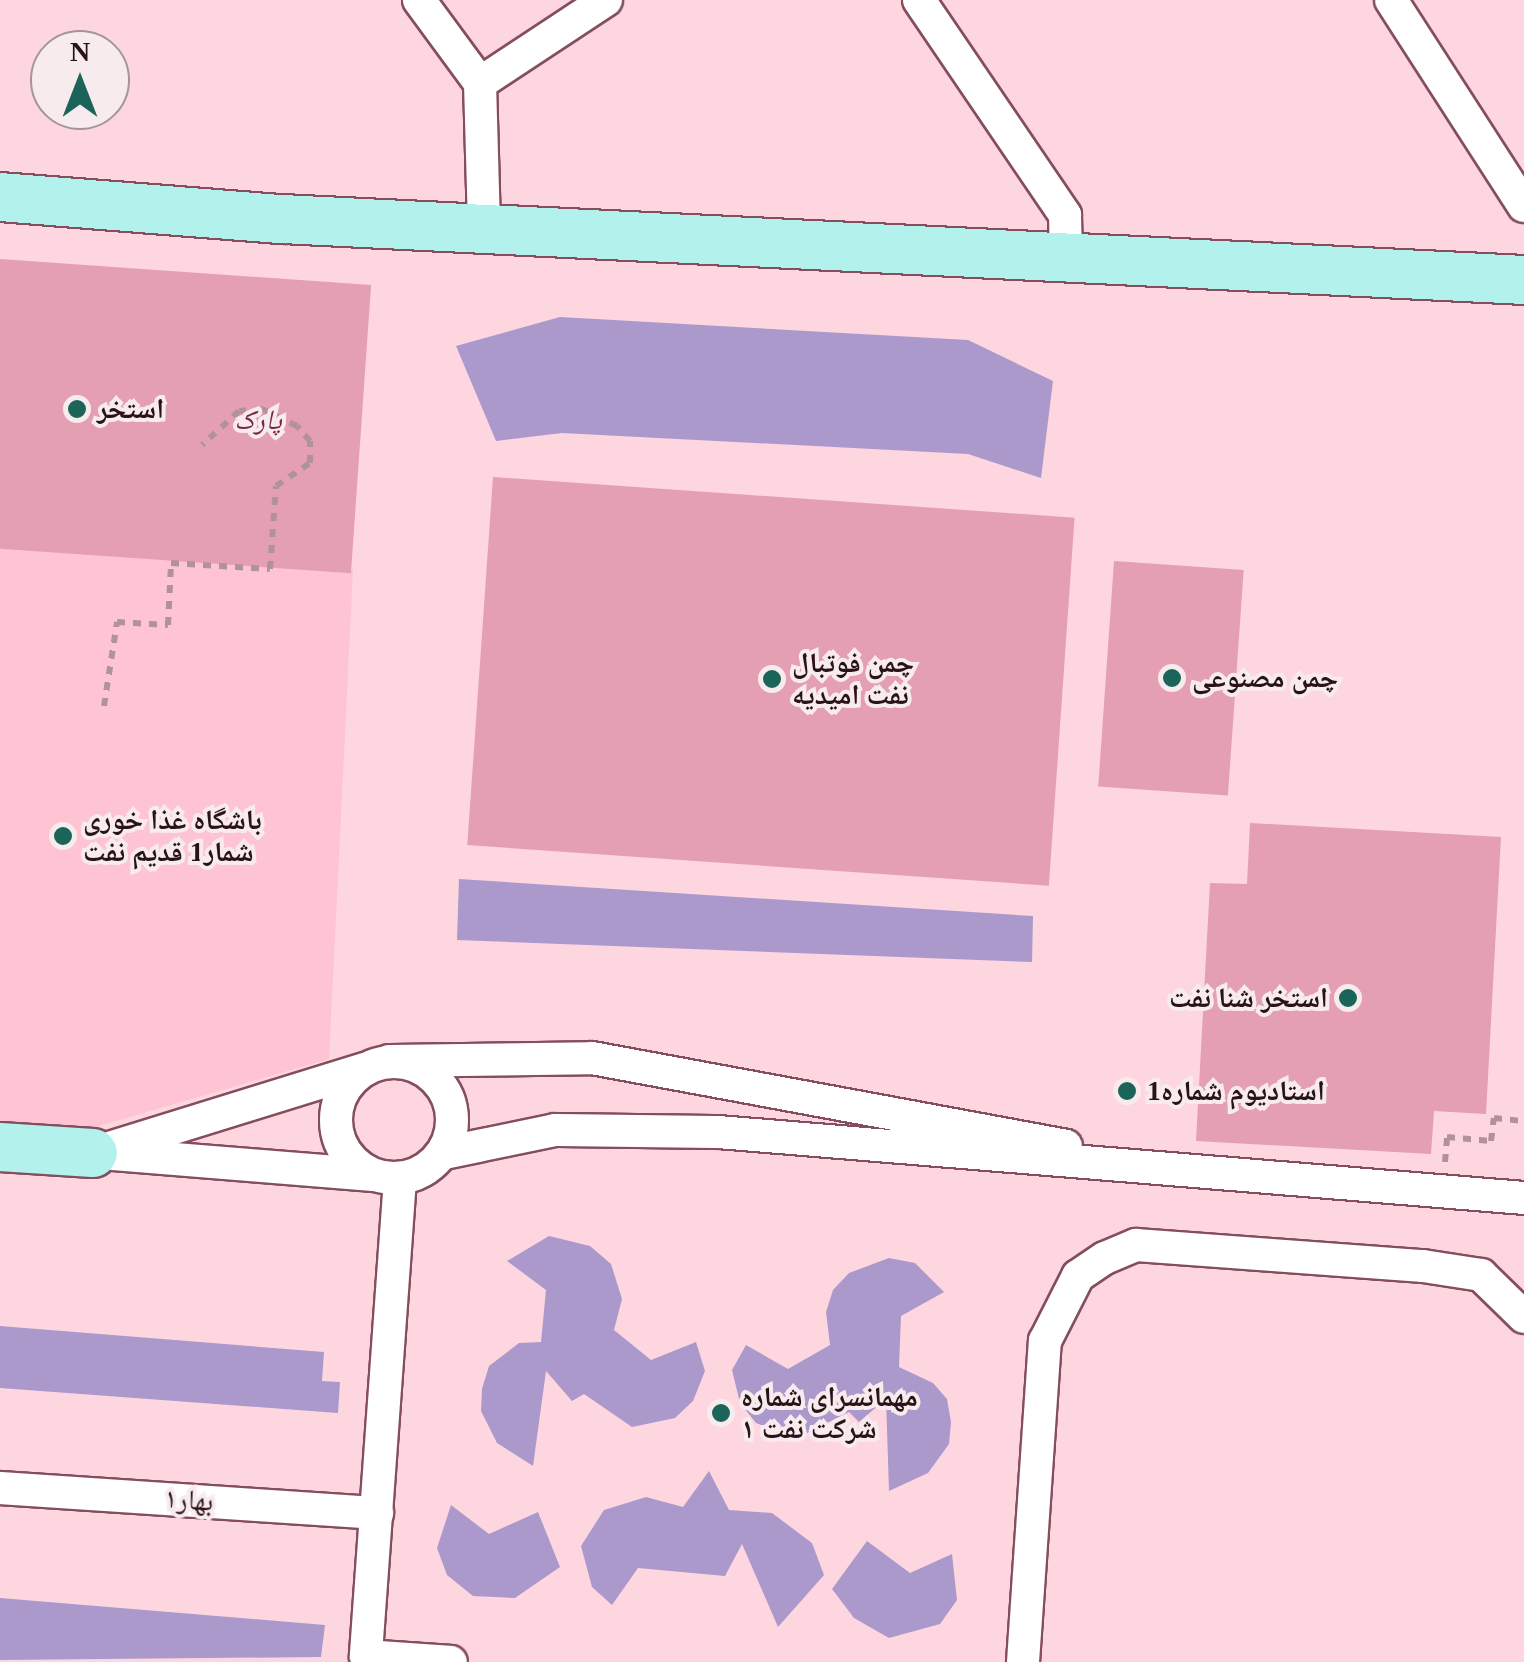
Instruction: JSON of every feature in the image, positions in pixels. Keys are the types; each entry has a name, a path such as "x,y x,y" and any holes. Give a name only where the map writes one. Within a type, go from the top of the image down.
{"street":[{"path":"418,0 480,83 484,229"},
{"path":"480,83 606,0"},
{"path":"919,0 1065,215 1066,258"},
{"path":"1391,0 1521,196"},
{"path":"0,197 484,229 1524,280"},
{"path":"93,1153 376,1065 592,1058 1002,1130 1167,1171"},
{"path":"387,1177 338,1138 336,1112 345,1087 376,1065 426,1072 451,1102 444,1153"},
{"path":"0,1147 387,1177 444,1153 556,1130 718,1132 1524,1198"},
{"path":"387,1177 378,1512 366,1659 452,1662"},
{"path":"1023,1662 1045,1340 1078,1276 1136,1245 1423,1266 1481,1275 1524,1317"},
{"name":"بهار۱","path":"0,1488 378,1512"}],"path":[{"path":"104,706 118,622 168,625 170,562 270,569 276,486 310,463 310,442 297,426 262,409 238,411 202,445"},
{"path":"1443,1191 1447,1137 1491,1141 1494,1118 1524,1120"}],"shaded area":[{"path":"0,548 353,570 329,1059 75,1133 0,1130"}],"green space":[{"name":"پارک","path":"0,259 371,285 351,573 0,549"},
{"name":"چمن فوتبال نفت امیدیه","path":"493,477 1075,518 1049,886 467,845"},
{"name":"چمن مصنوعی","path":"1114,561 1244,570 1228,796 1098,786"},
{"name":"استخر شنا نفت","path":"1250,823 1501,837 1486,1114 1434,1111 1431,1154 1196,1141 1210,883 1247,884"}],"building":[{"path":"560,317 968,340 1053,381 1041,478 968,454 562,433 496,441 456,346"},
{"path":"459,879 1033,916 1032,962 457,940"},
{"path":"549,1236 590,1246 611,1264 622,1299 614,1330 651,1360 696,1342 705,1371 693,1401 675,1418 632,1427 584,1394 572,1401 546,1371 533,1466 497,1443 481,1411 482,1389 489,1366 519,1343 541,1342 546,1290 507,1261"},
{"path":"889,1258 915,1263 944,1292 901,1316 899,1367 933,1383 947,1399 951,1422 949,1444 928,1473 889,1491 886,1399 859,1422 849,1412 797,1438 756,1423 740,1403 732,1370 746,1345 788,1369 830,1345 826,1312 833,1290 849,1273"},
{"path":"0,1326 324,1352 322,1381 340,1382 338,1413 0,1388"},
{"path":"709,1471 729,1510 772,1513 812,1543 824,1575 778,1627 742,1544 725,1576 638,1568 612,1605 592,1587 581,1546 604,1510 646,1497 683,1507"},
{"path":"451,1505 489,1534 538,1512 560,1567 515,1598 473,1596 447,1575 437,1548"},
{"path":"867,1541 910,1573 952,1554 957,1600 940,1624 889,1638 854,1618 832,1589"},
{"path":"0,1598 325,1625 321,1657 0,1660"}],"place":[{"name":"استخر","path":"77,409"},
{"name":"چمن مصنوعی","path":"1172,678"},
{"name":"چمن فوتبال نفت امیدیه","path":"772,679"},
{"name":"باشگاه غذا خوری شمار1 قدیم نفت","path":"63,836"},
{"name":"استخر شنا نفت","path":"1348,998"},
{"name":"استادیوم شماره1","path":"1127,1091"},
{"name":"مهمانسرای شماره ۱ شرکت نفت","path":"721,1413"}]}
